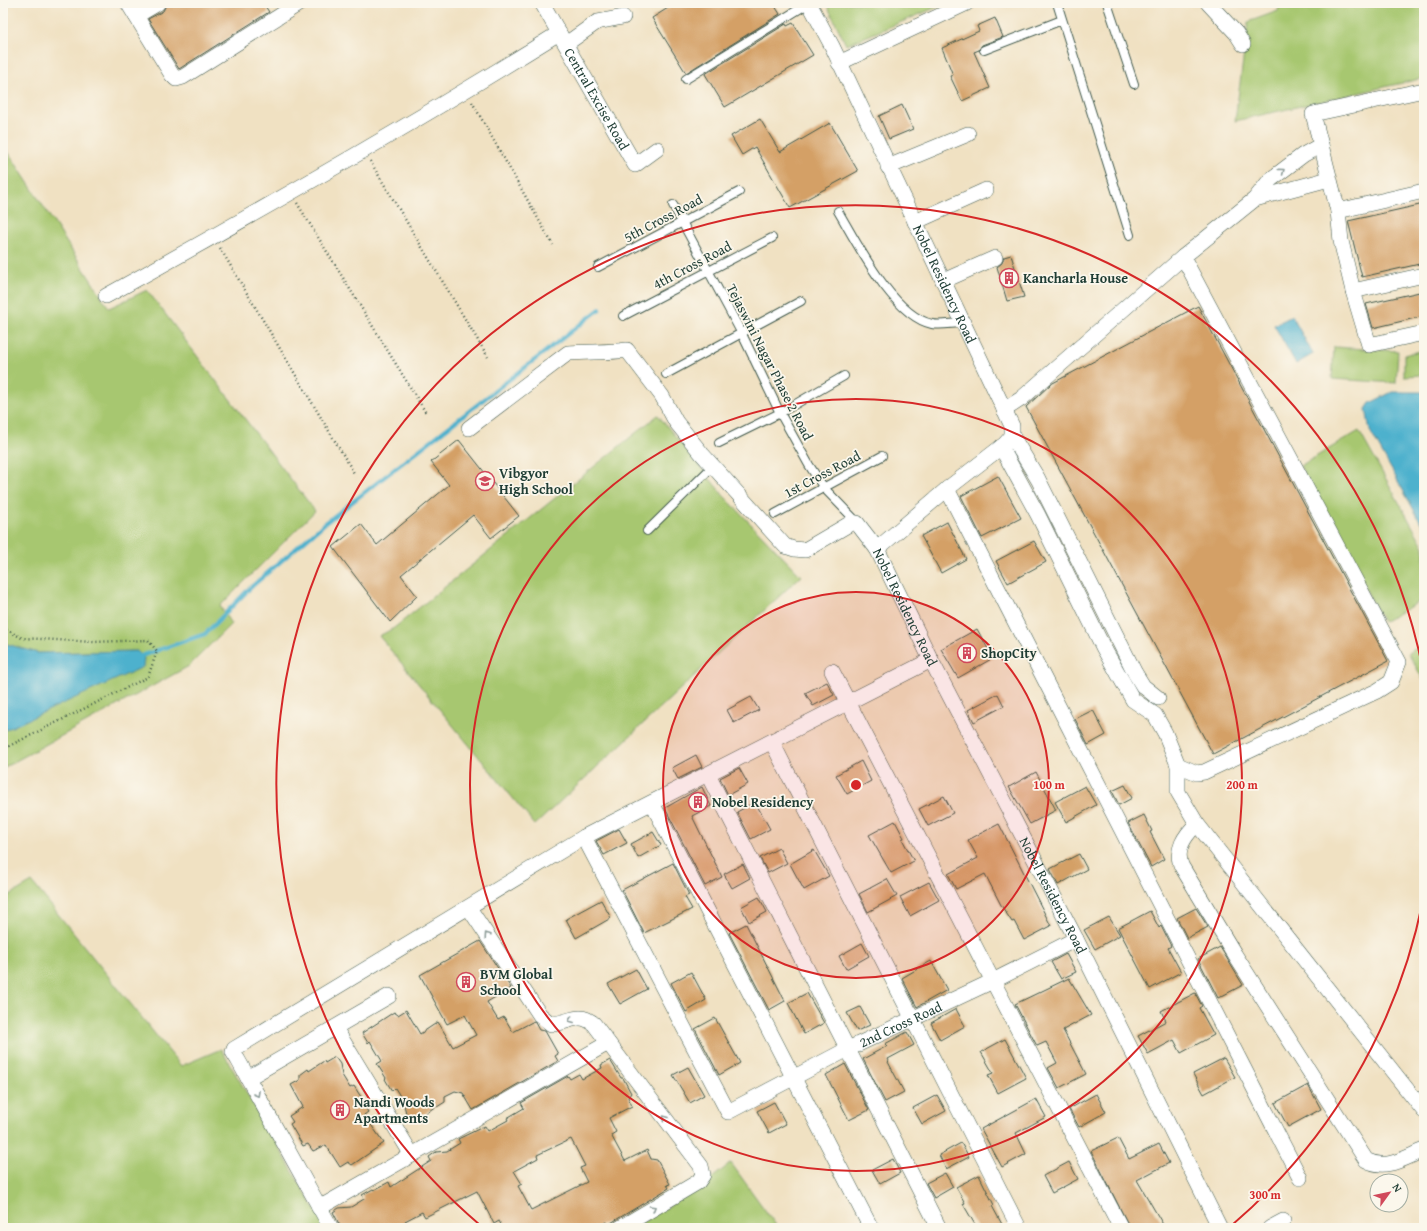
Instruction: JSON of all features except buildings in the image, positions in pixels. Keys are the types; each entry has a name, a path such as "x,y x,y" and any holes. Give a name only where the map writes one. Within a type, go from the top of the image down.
{"street":[{"path":"128,3 172,75 176,79 183,77 300,3"},
{"path":"136,16 158,3"},
{"name":"Central Excise Road","path":"542,3 635,165 656,149"},
{"name":"Nobel Residency Road","path":"809,3 1012,426 1012,436 1001,447 947,489 877,549 931,660 1076,940 1220,1228"},
{"path":"839,63 967,3"},
{"path":"1208,3 1236,33 1243,44"},
{"path":"106,296 213,237 466,91 563,38 597,22 623,17"},
{"path":"1424,90 1313,114 1338,211 1342,241 1354,291 1369,345 1424,333"},
{"path":"888,167 968,134"},
{"path":"1002,406 1017,391 1043,379 1184,257 1255,199 1270,180 1303,155 1321,144"},
{"path":"1255,199 1329,179"},
{"path":"915,222 986,190"},
{"path":"1338,211 1424,191"},
{"path":"1178,765 1197,772 1204,772 1377,691 1391,682 1399,662 1184,257"},
{"path":"943,281 995,258"},
{"path":"1354,291 1424,275"},
{"path":"469,428 568,353 583,351 608,353 627,350 662,396 676,422 713,466 785,546 805,550 851,523 857,522 877,549"},
{"path":"1012,436 1038,479 1135,673 1144,686 1158,698"},
{"path":"1001,447 1038,514 1103,648 1134,700 1155,715 1165,733 1178,765 1178,792 1197,824 1424,1111"},
{"path":"947,489 1300,1178"},
{"path":"331,1228 233,1052 234,1049 584,837 931,660"},
{"path":"832,671 1121,1228"},
{"path":"772,742 1019,1228"},
{"path":"708,775 939,1228"},
{"path":"652,803 871,1228"},
{"path":"1197,824 1188,832 1180,848 1178,859 1182,867 1235,956 1366,1160 1375,1165 1383,1166 1424,1150"},
{"name":"2nd Cross Road","path":"584,837 728,1112 848,1050 913,1020 1076,940"},
{"path":"469,908 540,1015 551,1024 562,1023 579,1017 586,1017 594,1024 701,1166 703,1175 698,1182 620,1228"},
{"path":"248,1078 389,996"},
{"path":"335,1028 412,1155"},
{"path":"319,1208 608,1043"},
{"path":"1270,1228 1284,1221"}],"lane":[{"path":"686,80 809,3"},
{"path":"1057,3 1130,235"},
{"path":"1107,3 1134,84"},
{"path":"984,50 1062,20"},
{"name":"5th Cross Road","path":"598,268 740,192"},
{"name":"Tejaswini Nagar Phase 2 Road","path":"673,205 741,332 780,413 809,465 824,488 857,522"},
{"path":"838,211 874,273 906,312 932,324 963,323"},
{"name":"4th Cross Road","path":"624,316 772,238"},
{"path":"666,374 741,332 801,301"},
{"path":"719,443 780,413 844,376"},
{"name":"1st Cross Road","path":"775,514 882,456"},
{"path":"647,531 713,466"}],"path":[{"path":"466,91 553,246"},
{"path":"364,150 488,357"},
{"path":"290,193 426,413"},
{"path":"213,237 354,473"},
{"path":"3,628 22,638 94,642 148,640 157,651 148,677 3,749"}],"green space":[{"path":"826,3 947,3 846,45"},
{"path":"1280,3 1424,3 1424,78 1235,121 1248,22 1278,11"},
{"path":"3,144 109,308 147,290 315,511 220,606 231,624 189,666 3,768 3,731 71,699 137,651 38,653 3,643"},
{"path":"1334,347 1398,351 1396,383 1332,379"},
{"path":"1424,350 1424,375 1404,376 1404,355"},
{"path":"658,415 723,495 801,576 535,825 379,636 394,628"},
{"path":"1359,431 1424,547 1424,599 1383,622 1300,466"},
{"path":"1424,644 1424,681 1408,653"},
{"path":"32,882 181,1066 221,1049 326,1228 3,1228 3,899"},
{"path":"731,1163 778,1228 633,1228 703,1185"}],"water":[{"path":"1292,316 1313,354 1296,364 1274,325"},
{"path":"1392,392 1424,392 1424,528 1370,431 1366,409 1370,403"},
{"path":"3,643 38,653 137,651 144,658 143,667 3,731"}],"waterway":[{"path":"138,657 205,634 250,588 324,524 600,309"}],"place":[{"name":"Kancharla House","path":"1009,278"},
{"name":"Vibgyor High School","path":"485,481"},
{"name":"ShopCity","path":"967,653"},
{"name":"Nobel Residency","path":"698,802"},
{"name":"BVM Global School","path":"466,982"},
{"name":"Nandi Woods Apartments","path":"340,1110"}]}
